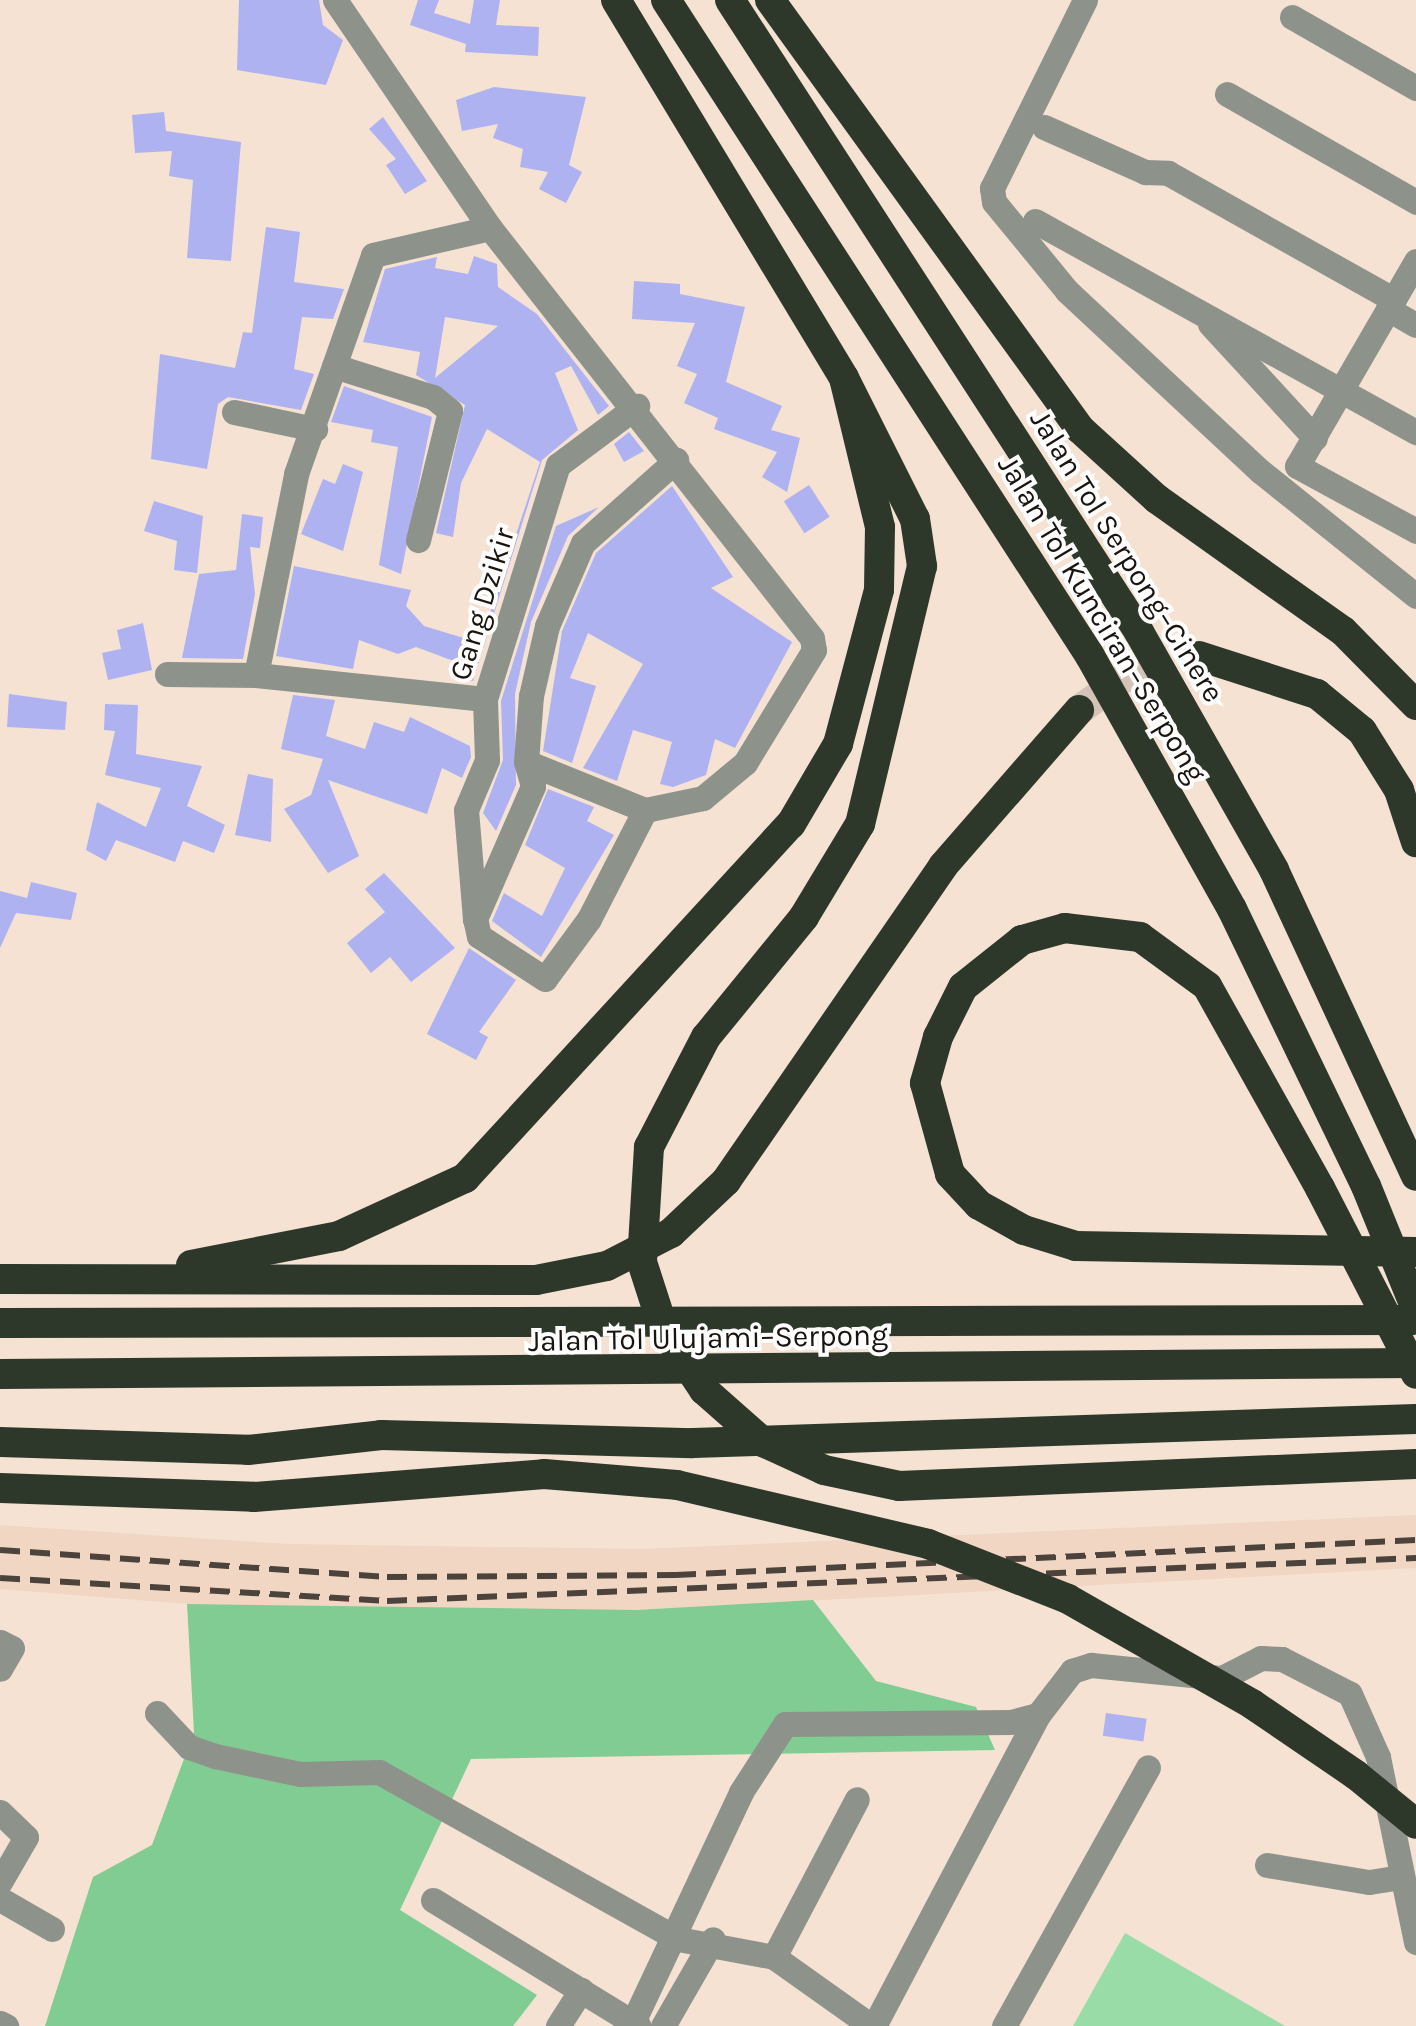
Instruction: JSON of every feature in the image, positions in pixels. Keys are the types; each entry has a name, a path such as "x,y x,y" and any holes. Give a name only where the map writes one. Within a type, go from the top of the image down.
{"highway":[{"path":"616,0 844,378 914,519 922,566 912,628 860,824 814,901 706,1038 649,1147 642,1262 664,1330 704,1390 763,1442 824,1470 899,1486 1413,1464"},
{"name":"Jalan Tol Kunciran–Serpong","path":"666,0 1090,656 1232,908 1366,1186 1407,1316"},
{"name":"Jalan Tol Serpong–Cinere","path":"730,0 1139,632 1274,870 1416,1176"},
{"path":"770,0 1080,430 1157,498 1343,632 1416,704"},
{"path":"125,1278 339,1236 465,1178 791,824 838,744 880,590 880,527 844,378"},
{"path":"1199,656 1317,694 1362,731 1416,842"},
{"path":"0,1279 536,1280 607,1266 671,1232 726,1181 943,866 1008,783 1079,710"},
{"path":"1415,1367 1320,1188 1207,986 1177,956 1106,928 1065,928 989,961 964,987 925,1083 950,1174 979,1205 1076,1246 1213,1248 1320,1250 1416,1252"},
{"name":"Jalan Tol Ulujami–Serpong","path":"0,1324 1253,1321 1407,1316"},
{"name":"Jalan Tol Ulujami–Serpong","path":"0,1374 1415,1367"},
{"path":"0,1442 248,1450 381,1435 693,1443 1409,1420"},
{"path":"0,1488 254,1497 544,1474 676,1485 928,1544 1068,1599 1252,1704 1356,1776 1416,1824"}],"street":[{"path":"334,0 490,228 637,406 814,650 732,780 704,798 645,810 526,762"},
{"path":"1085,0 992,188 994,202 1068,290 1205,419 1416,596"},
{"path":"1292,17 1416,88"},
{"path":"1228,94 1416,202"},
{"path":"1044,127 1145,172 1168,172 1391,305 1416,325"},
{"path":"1035,221 1195,306 1416,432"},
{"path":"256,675 296,474 373,255 490,228"},
{"path":"1416,262 1297,466 1416,530"},
{"path":"1195,306 1315,438"},
{"path":"334,366 433,396 450,411 418,540"},
{"name":"Gang Dzikir","path":"475,920 458,798 487,760 485,700 558,465 637,406"},
{"path":"234,412 315,429"},
{"path":"645,810 589,919 546,979 478,936 475,920 533,786 526,762 548,626 583,543 676,460"},
{"path":"167,674 256,675 485,700"},
{"path":"157,1712 189,1747 215,1756 300,1774 380,1772 678,1939 713,1939 774,1957 872,2026 1038,1715 1072,1671 1091,1665 1175,1678 1222,1678 1261,1658 1314,1668 1367,1715 1399,1878 1416,1942"},
{"path":"433,1900 636,2024 678,1939 740,1792 785,1724 1038,1715"},
{"path":"1004,2026 1148,1767"},
{"path":"774,1957 857,1799"},
{"path":"0,1812 26,1837 0,1882"},
{"path":"1267,1865 1370,1882 1399,1878"},
{"path":"0,1899 52,1929"},
{"path":"663,2026 713,1939"},
{"path":"558,2026 581,1990"}],"shaded area":[{"path":"1416,1515 1416,1568 636,1610 274,1611 0,1589 0,1525 288,1544 643,1549"}],"green space":[{"path":"813,1600 876,1681 976,1707 995,1750 471,1759 400,1910 537,1995 513,2026 45,2026 93,1877 152,1845 194,1732 187,1604 636,1610"},
{"path":"1125,1933 1285,2026 1073,2026"}],"building":[{"path":"239,0 319,0 323,25 343,40 326,85 237,70"},
{"path":"418,0 439,0 434,13 470,24 474,0 500,0 496,25 539,27 538,56 465,52 466,44 410,25"},
{"path":"494,87 586,97 569,165 582,172 566,203 539,189 548,172 520,167 523,149 493,138 498,124 462,131 456,100"},
{"path":"164,112 166,131 241,142 231,261 187,258 193,180 169,176 172,151 135,153 132,115"},
{"path":"383,117 427,181 405,194 386,165 396,159 369,129"},
{"path":"266,227 300,232 294,282 344,289 333,319 302,317 294,369 314,374 301,410 228,397 218,404 207,469 151,459 160,354 235,368 243,332 252,333"},
{"path":"474,256 497,264 498,287 537,314 609,406 598,415 571,366 555,373 578,430 542,460 473,681 462,679 467,666 416,647 398,654 359,640 353,669 276,656 294,566 411,590 406,606 424,626 480,643 540,462 487,429 461,483 453,537 436,533 465,405 416,375 420,352 363,342 385,269 437,257 435,268 468,274","holes":["445,317 498,326 435,378"]},
{"path":"634,281 680,284 680,294 745,307 726,382 782,406 771,430 800,438 787,492 762,477 777,452 714,429 718,418 684,403 697,374 677,366 695,323 632,319"},
{"path":"344,386 432,417 401,574 379,565 398,447 371,442 373,430 331,422"},
{"path":"629,432 644,451 624,462 614,444"},
{"path":"343,464 363,472 343,551 301,534 323,479 335,484"},
{"path":"809,485 830,517 805,533 784,501"},
{"path":"672,486 733,577 711,588 792,642 735,748 715,739 706,775 673,787 660,784 672,742 633,730 617,781 583,768 643,664 588,633 570,678 596,686 572,763 543,751 562,631 596,553"},
{"path":"154,501 203,516 197,573 174,570 177,541 144,531"},
{"path":"599,507 568,536 531,622 515,694 516,785 496,831 483,813 503,760 501,701 556,526"},
{"path":"242,514 263,517 260,548 250,547 255,594 243,659 182,658 199,574 236,570"},
{"path":"143,623 152,670 108,680 102,653 121,649 117,630"},
{"path":"9,694 67,702 65,730 7,727"},
{"path":"293,695 335,700 326,736 365,749 374,722 404,732 410,717 470,746 471,757 462,778 442,768 427,814 328,780 359,856 328,873 284,809 311,795 323,759 281,749"},
{"path":"105,704 138,705 136,754 202,766 187,806 225,825 214,853 183,841 175,862 116,840 106,861 86,850 97,802 146,827 161,788 105,775 115,731 104,730"},
{"path":"248,774 273,779 271,842 235,835"},
{"path":"548,789 594,807 587,821 614,835 541,957 492,921 504,893 542,916 565,868 525,845"},
{"path":"384,873 455,948 411,982 390,957 371,973 347,943 385,912 365,889"},
{"path":"31,882 77,893 71,920 16,913 0,948 0,891 27,898"},
{"path":"469,948 516,980 479,1032 488,1037 476,1060 427,1034"},
{"path":"1106,1713 1147,1719 1143,1741 1103,1736"}],"tunnel":[{"path":"1079,710 1139,667 1199,656"}],"railway":[{"path":"0,1550 387,1577 676,1575 1416,1540"},
{"path":"0,1578 387,1601 1416,1558"}]}
